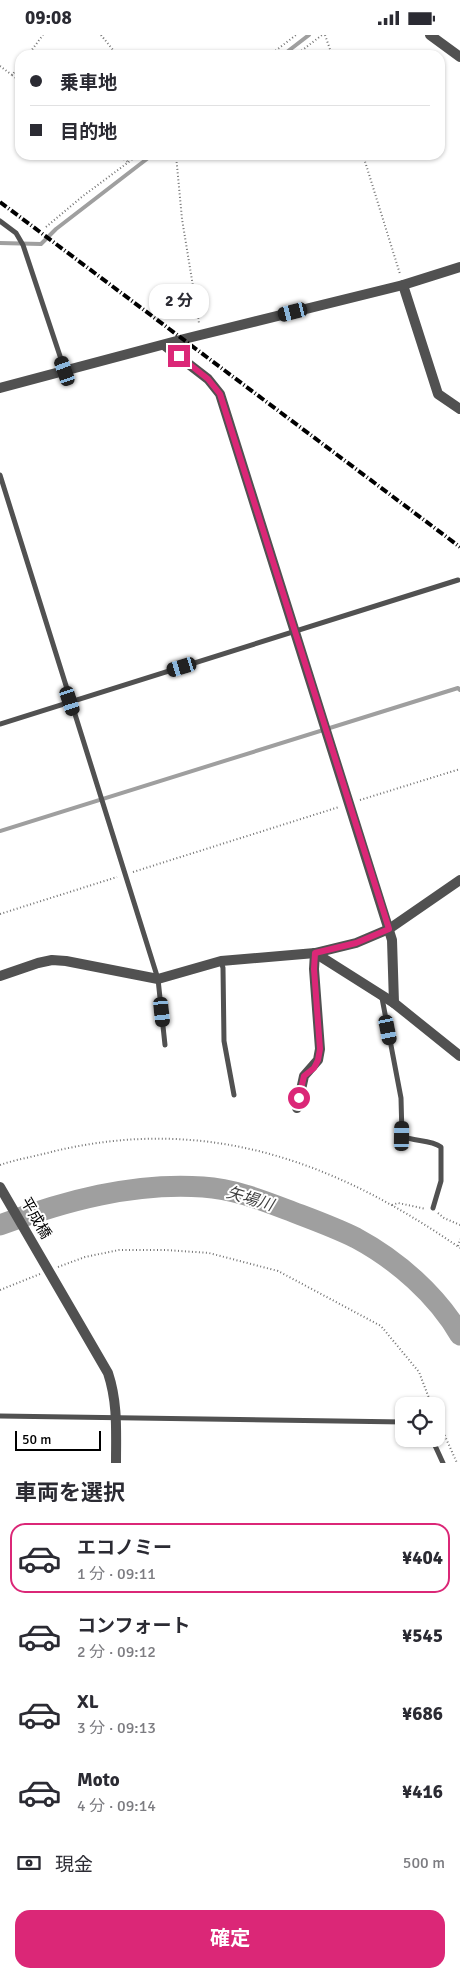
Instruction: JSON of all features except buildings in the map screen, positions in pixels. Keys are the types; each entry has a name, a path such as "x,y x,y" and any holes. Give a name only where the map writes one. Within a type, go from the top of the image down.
{"street":[{"path":"430,35 460,57"},
{"path":"0,388 201,335 403,285 460,267"},
{"path":"403,285 438,394 460,409"},
{"path":"164,345 208,379 220,394 392,939 394,1003"},
{"path":"0,976 38,963 59,960 158,979 221,961 315,953 356,943 389,929 460,880"},
{"path":"315,953 394,1003 460,1056"},
{"path":"297,1108 304,1076 314,1068 320,1049 314,969 315,953"},
{"name":"平成橋","path":"0,1187 108,1373 117,1417 116,1463"}],"lane":[{"path":"0,221 16,233 23,245 65,371"},
{"path":"0,475 158,979 165,1045"},
{"path":"0,724 458,580"},
{"path":"221,961 223,968 224,1041 234,1095"},
{"path":"382,996 401,1098 402,1136 407,1139 436,1143 442,1147 440,1181 433,1208"},
{"path":"0,1416 395,1422"},
{"path":"436,1447 443,1463"}],"path":[{"path":"32,50 43,35"},
{"path":"101,35 113,50"},
{"path":"276,50 296,35"},
{"path":"303,50 324,35 330,50"},
{"path":"0,65 15,77"},
{"path":"12,75 15,71"},
{"path":"46,227 131,160"},
{"path":"176,160 182,219 201,335"},
{"path":"365,160 403,285"},
{"path":"0,914 460,769"},
{"path":"0,1165 102,1142 157,1138 225,1144 287,1158 323,1171 371,1193 425,1224 459,1248 460,1239"},
{"path":"57,1267 85,1257 119,1250 166,1250 209,1253 278,1271 381,1327 419,1372 429,1397"},
{"path":"0,1290 37,1275"},
{"path":"445,1437 456,1463"}],"waterway":[{"path":"290,50 309,35"},
{"path":"0,243 41,244 56,229 146,160"},
{"path":"0,831 458,688 460,690"},
{"name":"矢場川","path":"0,1225 49,1208 125,1190 177,1186 215,1188 238,1193 325,1224 371,1247 415,1280 440,1306 460,1335"}],"railway":[{"path":"0,202 460,547"}],"route":[{"path":"179,356 215,385 220,394 389,929 356,943 315,953 314,969 320,1049 314,1068 304,1076 299,1098"}]}
